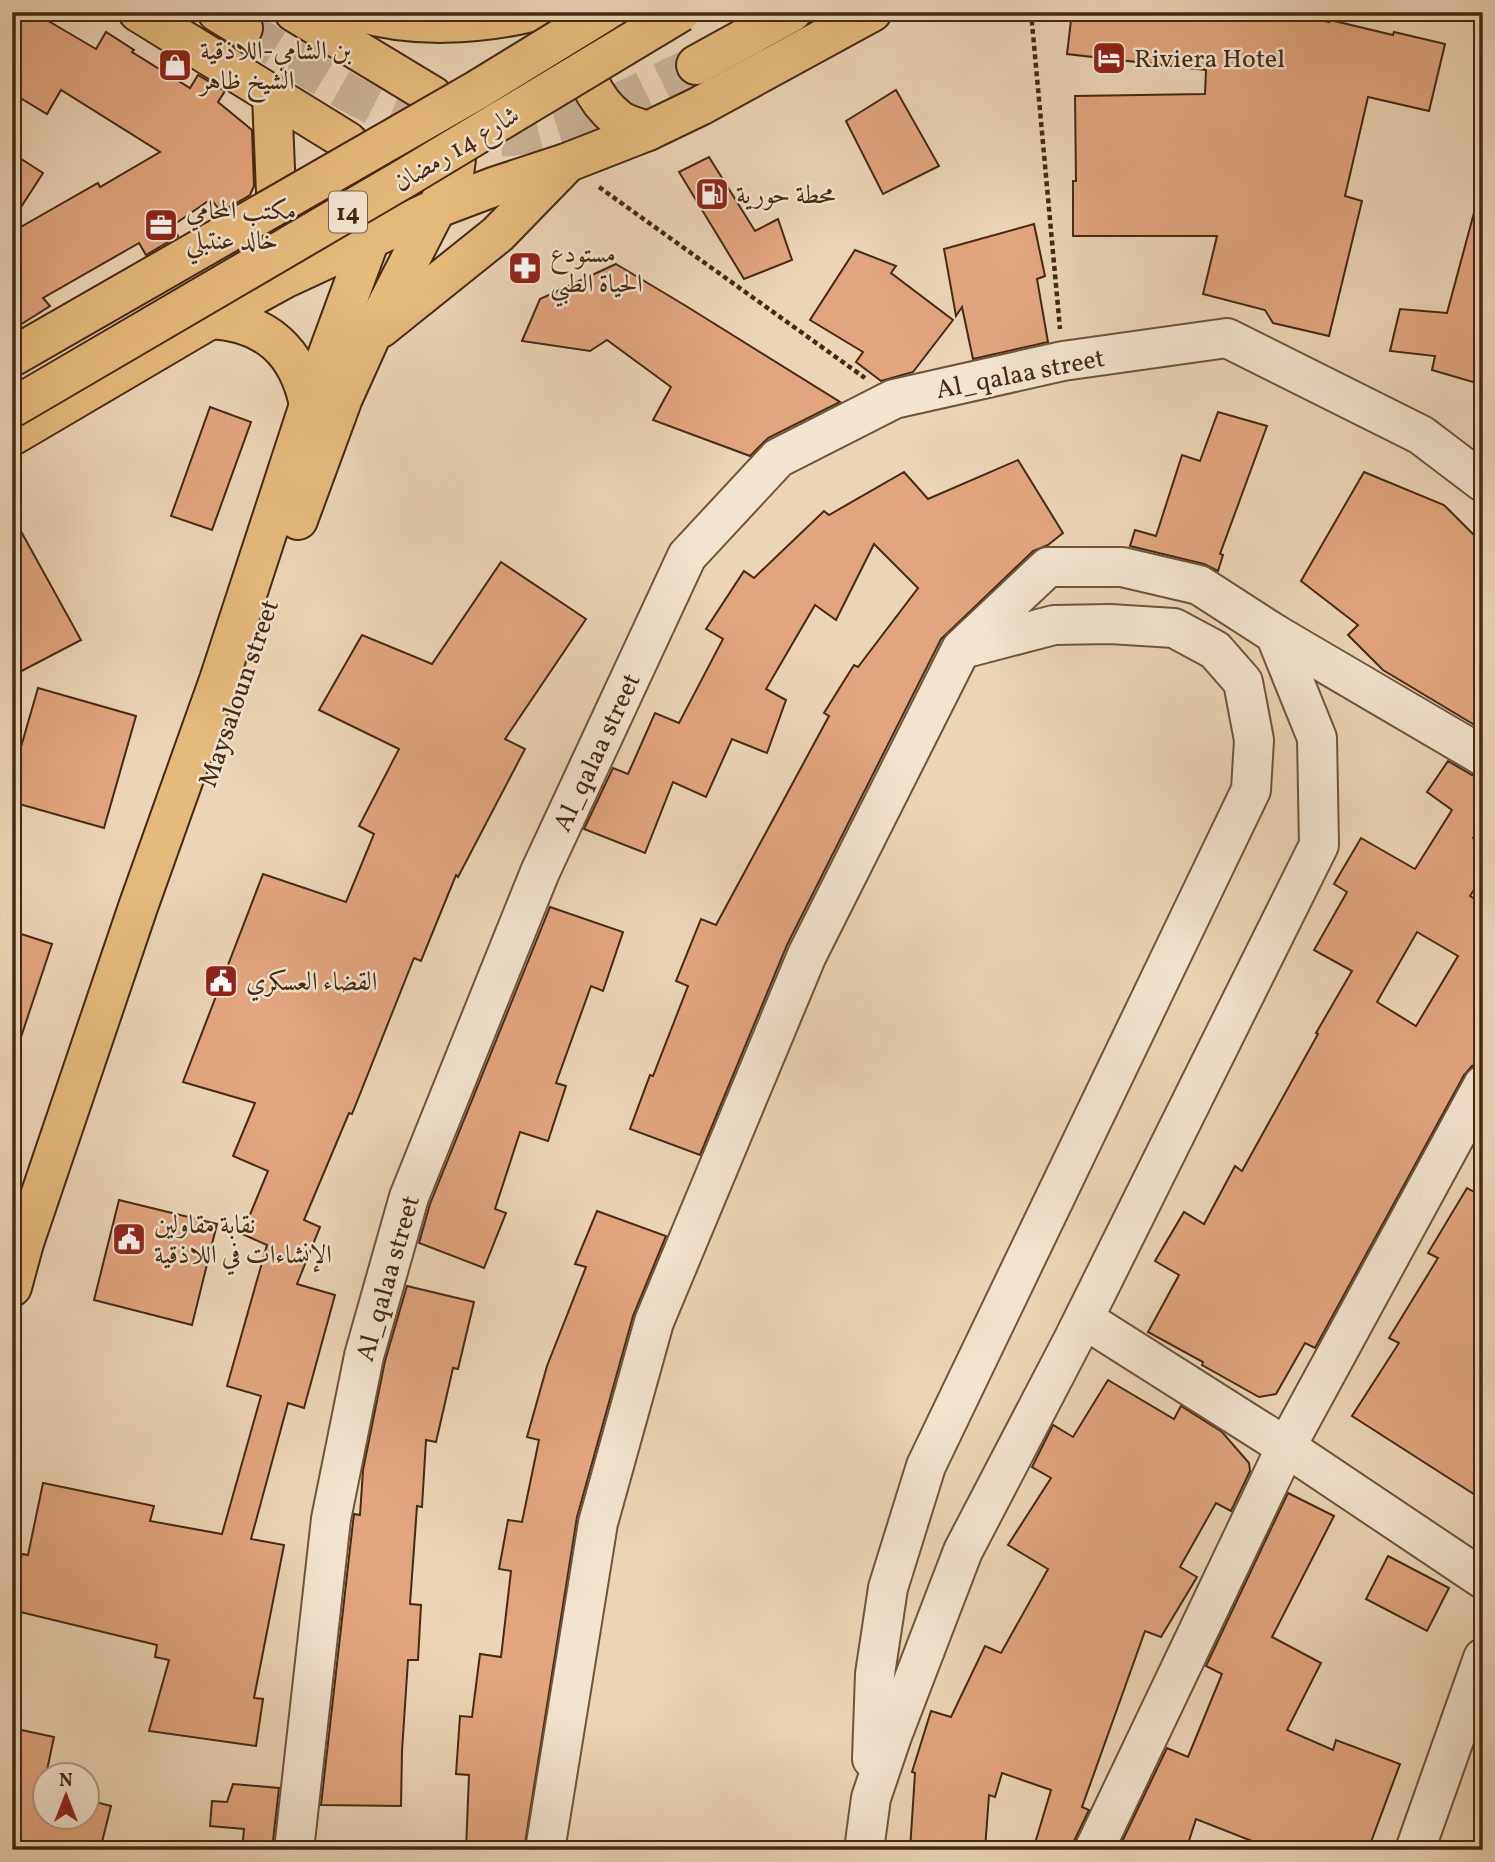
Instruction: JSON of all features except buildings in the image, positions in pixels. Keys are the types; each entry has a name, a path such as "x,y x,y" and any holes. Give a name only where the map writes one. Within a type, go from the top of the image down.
{"main road":[{"name":"Maysaloun street","path":"12,1287 24,1243 138,906 219,680 309,405 376,223 379,205 377,186 371,169 361,154 347,141 138,12"},
{"path":"294,12 433,96"},
{"path":"359,12 409,21 452,22 531,12"},
{"path":"12,341 276,192 347,141 433,96 579,12"},
{"path":"596,12 584,43 585,73 598,100 612,114 648,131"},
{"name":"شارع 14 رمضان","path":"12,357 477,90 604,12"},
{"name":"شارع 14 رمضان","path":"12,408 405,178 681,12"},
{"path":"696,65 792,12"},
{"path":"12,436 284,279 435,209 648,131 700,107 872,12"},
{"path":"272,96 276,192"},
{"name":"Maysaloun street","path":"12,1297 30,1277 51,1241 63,1212 246,668 343,398 371,336 454,174 458,143 452,119 433,96"},
{"path":"371,336 498,234 566,163"},
{"path":"211,319 246,324 277,343 299,370 309,405"}],"street":[{"name":"Al_qalaa street","path":"296,1833 331,1519 364,1356 409,1197 540,872 687,556 778,458 894,399 1063,361 1227,338 1421,435 1483,482"},
{"path":"545,1850 598,1523 654,1322 807,955 961,649 1048,567 1122,567 1199,585 1275,634 1483,756"},
{"path":"864,1850 871,1798 874,1674 888,1588 926,1466 1251,790 1254,740 1243,682 1215,650 1174,628 1110,624 1054,625 961,649"},
{"path":"871,1798 963,1551 1084,1319 1319,845 1317,738 1275,634"},
{"path":"1094,1850 1286,1447 1483,1085"},
{"path":"1084,1319 1286,1447 1483,1578"},
{"path":"1418,1848 1483,1658"}],"path":[{"path":"1031,12 1063,361"},
{"path":"566,163 894,399"}],"tunnel":[{"path":"243,28 343,90 378,108 415,124 452,134 490,138 529,134 572,122 696,65"}],"place":[{"name":"Riviera Hotel","path":"1109,58"},
{"name":"بن الشامي-اللاذقية الشيخ ظاهر","path":"175,65"},
{"name":"محطة حورية","path":"712,194"},
{"name":"مكتب المحامي خالد عنتبلي","path":"161,225"},
{"name":"مستودع الحياة الطبي","path":"525,268"},
{"name":"القضاء العسكري","path":"221,981"},
{"name":"نقابة مقاولين الإنشاءات في اللاذقية","path":"129,1239"}]}
